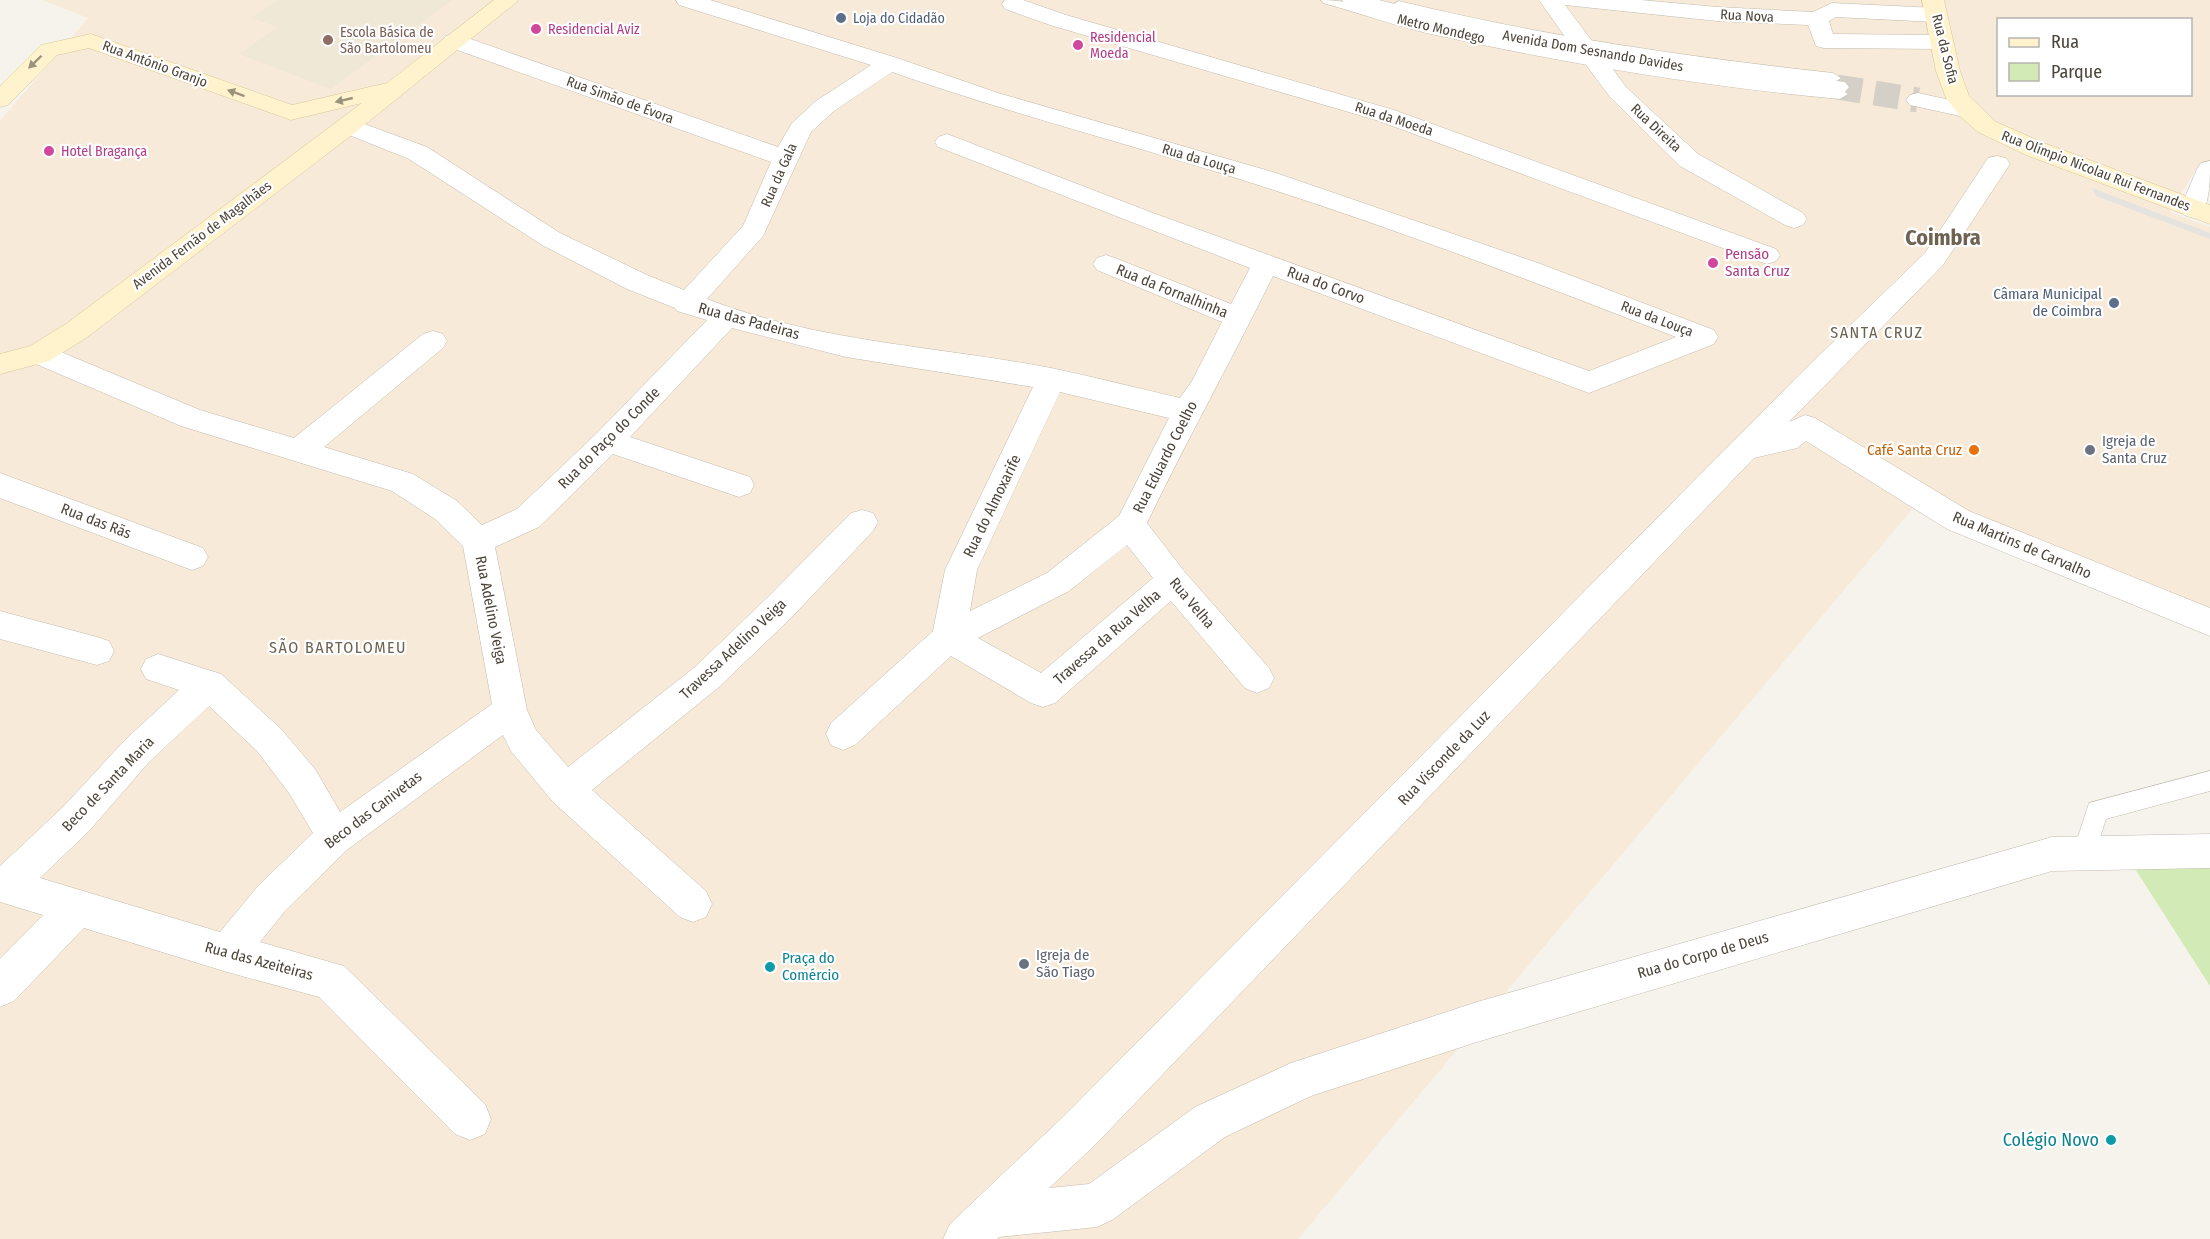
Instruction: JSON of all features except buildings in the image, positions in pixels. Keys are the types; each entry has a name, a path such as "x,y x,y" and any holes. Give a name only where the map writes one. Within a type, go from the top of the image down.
{"main road":[{"name":"Avenida Fernão de Magalhães","path":"0,364 39,354 76,331 348,126 508,0"},
{"name":"Rua da Sofia","path":"1935,7 1951,80 1963,104"},
{"name":"Rua António Granjo","path":"0,100 48,50 91,41 290,130"},
{"name":"Avenida Fernão de Magalhães","path":"290,130 396,88"},
{"name":"Rua Olímpio Nicolau Rui Fernandes","path":"1963,104 1988,127 2016,142 2202,212"},
{"path":"288,170 290,130"}],"street":[{"name":"Rua da Louça","path":"687,0 889,63 990,98 1325,198 1527,270 1704,337"},
{"name":"Avenida Dom Sesnando Davides","path":"1353,0 1448,25 1587,51 1736,76 1837,87"},
{"name":"Rua Direita","path":"1550,0 1618,92 1689,160 1794,219"},
{"name":"Rua Nova","path":"1570,0 1717,14 1935,7"},
{"name":"Rua da Moeda","path":"1013,4 1058,20 1385,115 1767,255"},
{"path":"1827,10 1824,41 1942,42"},
{"name":"Rua Simão de Évora","path":"454,41 785,159"},
{"name":"Rua da Gala","path":"687,304 754,230 801,128 825,106 889,63"},
{"path":"1918,99 1963,104"},
{"name":"Rua das Padeiras","path":"348,126 418,153 551,239 687,304 726,317 846,347 1051,379 1187,411"},
{"name":"Rua do Corvo","path":"947,142 1589,382 1704,337"},
{"name":"Rua Visconde da Luz","path":"978,1227 1078,1132 1809,383 1934,259 1997,164"},
{"path":"2202,212 2210,169"},
{"name":"Rua Eduardo Coelho","path":"843,734 948,638 1058,582 1130,525 1187,411 1204,386 1266,263"},
{"name":"Rua da Fornalhinha","path":"1106,264 1238,318"},
{"name":"Rua do Paço do Conde","path":"478,541 528,518 608,441 726,317"},
{"path":"299,450 434,341"},
{"name":"Rua Adelino Veiga","path":"39,354 191,418 402,482 446,510 478,541 510,710 523,740 566,790 693,904"},
{"name":"Rua do Almoxarife","path":"948,638 961,570 1051,379"},
{"name":"Rua Martins de Carvalho","path":"1747,448 1786,440 1805,426 1958,520 2210,622"},
{"path":"608,441 739,485"},
{"name":"Rua das Rãs","path":"0,485 192,557"},
{"name":"Travessa Adelino Veiga","path":"566,790 707,677 780,607 862,522"},
{"name":"Rua Velha","path":"1130,525 1173,580 1257,678"},
{"name":"Travessa da Rua Velha","path":"948,638 1043,692 1173,580"},
{"path":"0,625 97,651"},
{"path":"158,669 209,684 275,748 302,781 335,837"},
{"name":"Beco de Santa Maria","path":"3,884 76,819 137,751 209,684"},
{"name":"Beco das Canivetas","path":"227,953 272,898 335,837 510,710"},
{"name":"Rua do Corpo de Deus","path":"978,1227 1097,1205 1210,1122 1305,1077 1477,1022 2052,854 2210,851"},
{"name":"Rua das Azeiteiras","path":"3,884 227,953 330,980 470,1119"},
{"path":"0,987 77,908"}],"lane":[{"name":"Metro Mondego","path":"1328,0 1445,33 1587,51"},
{"path":"1380,0 1587,51"},
{"path":"2085,852 2097,811 2210,781"}],"shaded area":[{"path":"43,0 2210,0 2210,165 2196,170 2170,212 2210,227 2210,615 1924,495 1298,1239 0,1239 0,121 88,18"},
{"name":"Escola Básica de São Bartolomeu","path":"278,0 452,0 331,89 239,54 278,27 251,18"},
{"path":"2092,188 2210,233 2210,239 2096,196"}],"green space":[{"path":"2132,864 2210,868 2210,986"}],"tunnel":[{"path":"1837,87 1918,100"}],"place":[{"name":"Loja do Cidadão","path":"841,18"},
{"name":"Residencial Aviz","path":"536,29"},
{"name":"Escola Básica de São Bartolomeu","path":"328,40"},
{"name":"Residencial Moeda","path":"1078,45"},
{"name":"Hotel Bragança","path":"49,151"},
{"name":"Pensão Santa Cruz","path":"1713,263"},
{"name":"Câmara Municipal de Coimbra","path":"2114,303"},
{"name":"Café Santa Cruz","path":"1974,450"},
{"name":"Igreja de Santa Cruz","path":"2090,450"},
{"name":"Igreja de São Tiago","path":"1024,964"},
{"name":"Praça do Comércio","path":"770,967"},
{"name":"Colégio Novo","path":"2111,1140"}],"district":[{"name":"Coimbra","path":"1943,237"},
{"name":"SANTA CRUZ","path":"1877,332"},
{"name":"SÃO BARTOLOMEU","path":"338,647"}]}
